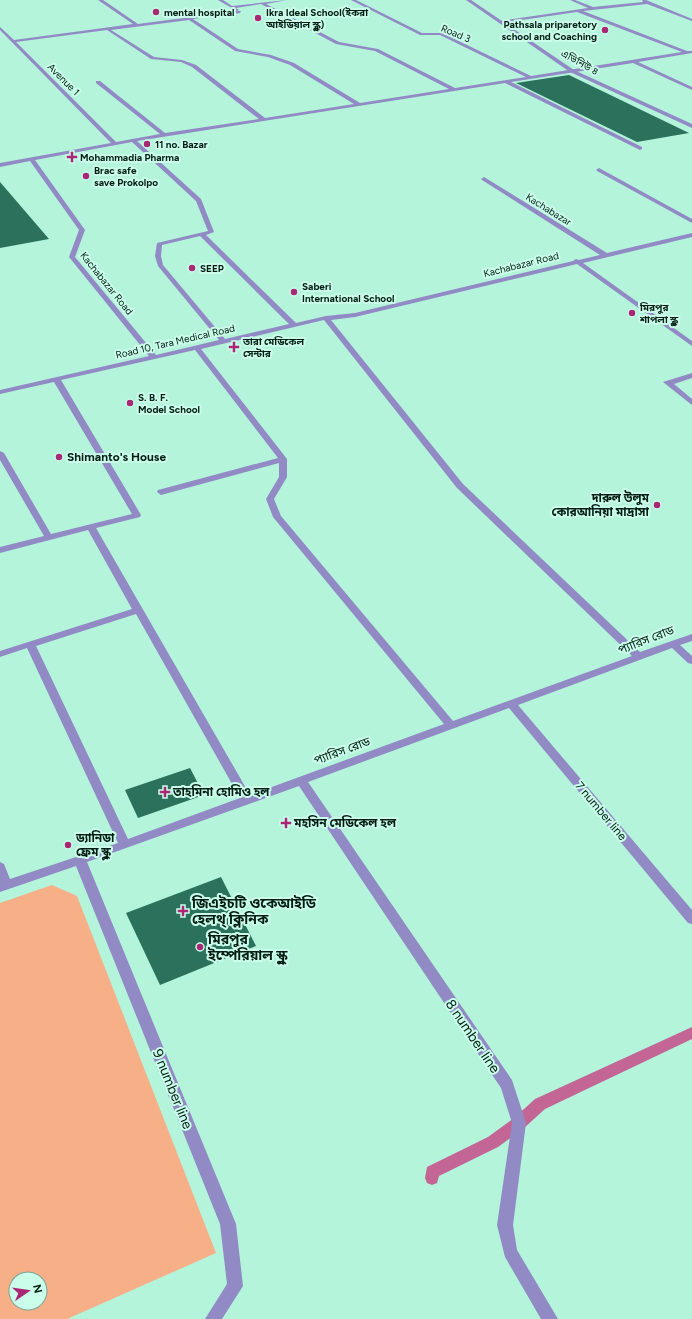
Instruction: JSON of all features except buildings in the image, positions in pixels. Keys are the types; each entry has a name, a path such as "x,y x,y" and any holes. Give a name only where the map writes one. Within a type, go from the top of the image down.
{"street":[{"path":"100,0 138,26"},
{"path":"13,41 109,30 240,12 220,0"},
{"path":"231,7 285,0"},
{"name":"Road 3","path":"353,0 421,34 441,34 530,77"},
{"name":"এভিনিউ ৪","path":"468,0 572,71 692,126"},
{"path":"572,0 592,8"},
{"path":"500,22 647,1 692,20"},
{"path":"262,3 338,43 376,50 453,89"},
{"path":"577,11 690,52"},
{"path":"190,19 237,50 269,56 292,64 358,104"},
{"name":"Avenue 1","path":"0,28 115,144"},
{"path":"109,30 152,58 182,61 194,66 263,119"},
{"path":"0,35 6,34"},
{"path":"0,165 133,140 690,52"},
{"path":"633,61 692,89"},
{"path":"505,81 640,148"},
{"path":"98,82 164,135"},
{"path":"133,140 199,200 211,232 159,244 158,256 160,265 223,340"},
{"name":"Kachabazar Road","path":"31,159 82,230 72,257 153,356"},
{"path":"599,170 692,221"},
{"name":"Kachabazar","path":"484,179 605,255"},
{"path":"201,234 294,325"},
{"name":"Kachabazar Road","path":"355,314 605,255 690,237"},
{"path":"576,262 692,344"},
{"name":"Road 10, Tara Medical Road","path":"1,390 56,379 223,340 326,318 355,314"},
{"path":"326,318 460,486 639,657"},
{"path":"196,347 283,460 283,478 270,495 270,506 277,518 451,725"},
{"path":"692,375 673,382 667,382 692,403"},
{"path":"0,550 91,528 137,515 56,379"},
{"path":"0,453 49,538"},
{"path":"161,492 283,460"},
{"path":"91,528 246,800"},
{"path":"0,654 138,610"},
{"name":"প্যারিস রোড","path":"3,886 125,845 692,637"},
{"path":"30,644 125,845"},
{"path":"673,644 692,661"},
{"name":"7 number line","path":"511,703 692,919"},
{"name":"8 number line","path":"301,780 507,1085 519,1123 505,1225 510,1252 550,1319"},
{"name":"9 number line","path":"80,860 228,1224 235,1286 213,1319"},
{"path":"0,866 3,886"}],"shaded area":[{"path":"52,885 77,896 216,1253 67,1319 0,1319 0,903"}],"waterway":[{"path":"432,1178 432,1172 493,1142 519,1123 540,1104 692,1033"}],"place":[{"name":"mental hospital","path":"156,12"},
{"name":"Ikra Ideal School(ইকরা আইডিয়াল স্কুল)","path":"258,18"},
{"name":"Pathsala priparetory school and Coaching","path":"605,30"},
{"name":"11 no. Bazar","path":"147,144"},
{"name":"Mohammadia Pharma","path":"72,157"},
{"name":"Brac safe save Prokolpo","path":"86,176"},
{"name":"SEEP","path":"192,268"},
{"name":"Saberi International School","path":"294,292"},
{"name":"মিরপুর শাপলা স্কুল","path":"632,313"},
{"name":"তারা মেডিকেল সেন্টার","path":"234,347"},
{"name":"S. B. F. Model School","path":"130,403"},
{"name":"Shimanto's House","path":"59,457"},
{"name":"দারুল উলুম কোরআনিয়া মাদ্রাসা","path":"657,505"},
{"name":"তাহমিনা হোমিও হল","path":"165,792"},
{"name":"মহসিন মেডিকেল হল","path":"286,823"},
{"name":"ড্যানিডা ফ্রেম স্কুল","path":"68,845"},
{"name":"জিএইচটি ওকেআইডি হেলথ্ ক্লিনিক","path":"183,911"},
{"name":"মিরপুর ইম্পেরিয়াল স্কুল","path":"200,947"}]}
